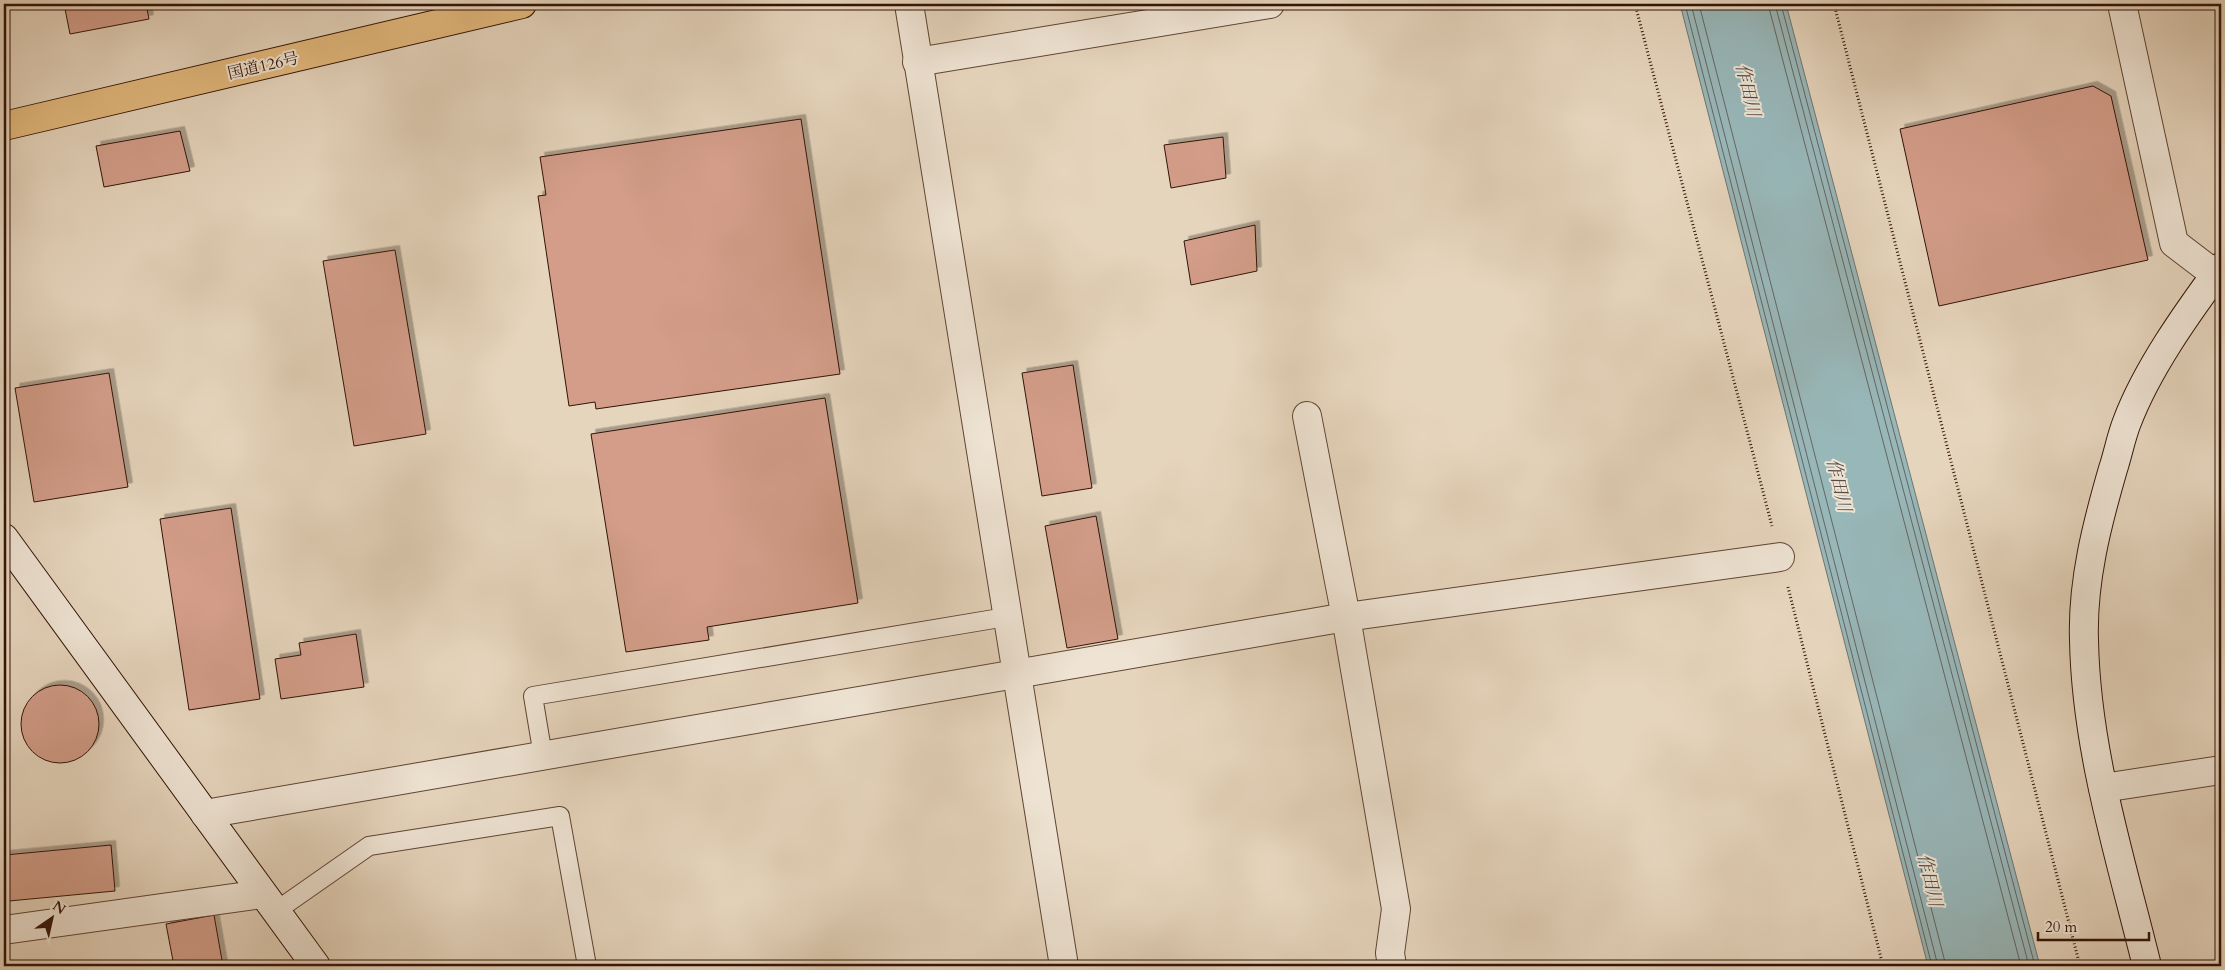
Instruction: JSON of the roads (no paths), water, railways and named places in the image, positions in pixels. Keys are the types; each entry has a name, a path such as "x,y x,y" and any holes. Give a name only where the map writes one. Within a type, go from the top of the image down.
{"highway":[{"name":"国道126号","path":"4,126 522,4"}],"street":[{"path":"909,4 1006,617 1064,966"},
{"path":"917,62 1270,4"},
{"path":"2122,4 2174,244 2218,271 2161,354 2127,422 2100,516 2088,578 2084,640 2091,720 2103,788 2147,966"},
{"path":"1306,416 1346,617 1396,909 1390,953 1392,966"},
{"path":"4,538 316,966"},
{"path":"205,814 1016,676 1346,617 1780,557"},
{"path":"2103,788 2221,770"},
{"path":"4,930 269,903"}],"lane":[{"path":"543,756 533,696 1006,617"},
{"path":"269,903 369,846 560,816 587,966"}],"water":[{"name":"作田川","path":"1680,4 1786,4 2040,966 1928,966"}]}
